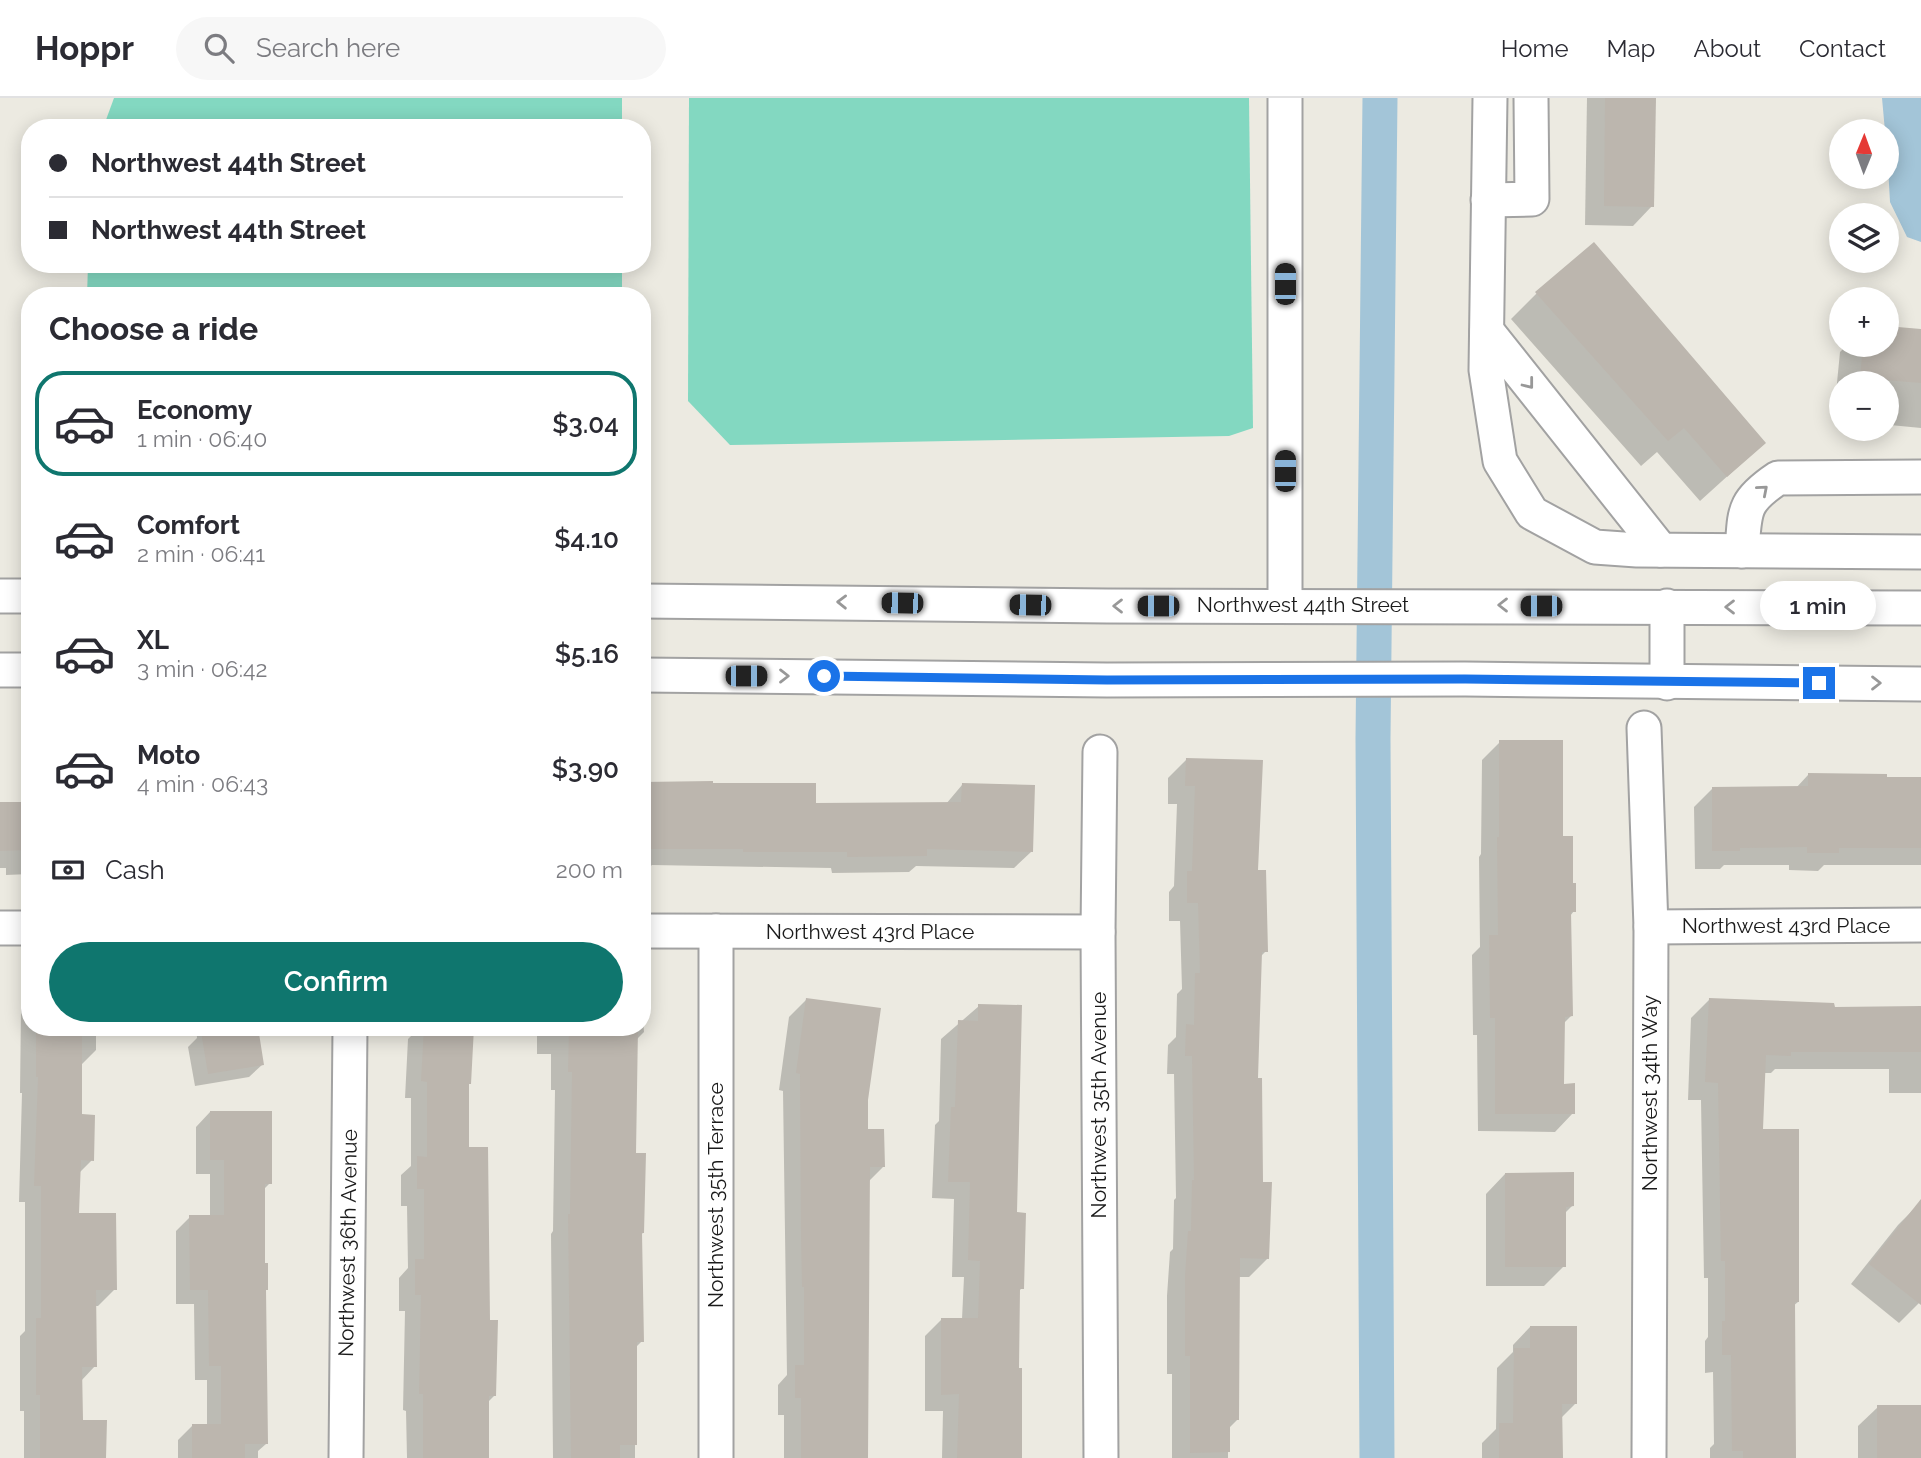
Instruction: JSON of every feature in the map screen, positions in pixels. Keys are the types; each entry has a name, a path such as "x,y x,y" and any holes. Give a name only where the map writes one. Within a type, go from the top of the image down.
{"street":[{"path":"1285,605 1286,98"},
{"path":"1490,98 1486,370 1500,461 1532,513 1595,547 1921,552"},
{"path":"1488,200 1532,200 1531,98"},
{"path":"1487,331 1661,550"},
{"path":"1742,551 1745,512 1758,491 1778,478 1921,477"},
{"path":"0,596 21,596"},
{"name":"Northwest 44th Street","path":"651,601 1107,606 1921,608"},
{"path":"1667,606 1667,683"},
{"path":"0,670 21,670"},
{"path":"651,675 1921,684"},
{"name":"Northwest 34th Way","path":"1644,728 1651,927 1649,1458"},
{"name":"Northwest 35th Avenue","path":"1100,752 1098,932 1101,1458"},
{"name":"Northwest 43rd Place","path":"1651,927 1921,925"},
{"path":"0,928 21,928"},
{"name":"Northwest 43rd Place","path":"651,931 1098,932"},
{"name":"Northwest 35th Terrace","path":"716,931 716,1458"},
{"name":"Northwest 36th Avenue","path":"346,1458 350,1036"}],"green space":[{"path":"114,98 622,98 622,119 106,119"},
{"path":"689,98 1249,98 1253,428 1229,436 730,445 688,401"},
{"path":"88,273 622,273 622,287 87,287"}],"water":[{"path":"1882,98 1921,98 1921,242 1907,237 1899,221 1899,203 1890,202 1889,189 1899,189 1899,119 1884,119"}],"building":[{"path":"1605,98 1656,98 1654,207 1604,206"},
{"path":"1594,242 1766,443 1727,477 1684,428 1668,441 1535,292"},
{"path":"1899,327 1921,329 1921,383 1899,381 1899,371 1861,371 1862,357 1899,357"},
{"path":"1499,740 1563,740 1563,836 1573,836 1573,883 1576,883 1576,912 1571,912 1573,1016 1565,1017 1564,1084 1575,1083 1575,1114 1495,1114 1495,1018 1490,1018 1489,935 1498,935"},
{"path":"1186,758 1263,760 1258,870 1266,870 1268,952 1262,952 1258,1078 1262,1078 1263,1182 1272,1182 1269,1259 1240,1258 1239,1420 1230,1420 1230,1452 1190,1453 1190,1356 1185,1356 1185,1276 1194,1180 1192,1056 1185,1056 1186,1024 1194,1025 1195,973 1200,973 1198,903 1187,903 1187,871 1192,871 1195,786 1185,786"},
{"path":"1808,773 1921,777 1921,848 1839,848 1839,853 1807,853 1807,847 1712,851 1712,787 1808,786"},
{"path":"651,782 816,783 816,803 961,802 962,783 1035,785 1033,852 927,849 927,856 847,857 847,852 651,849"},
{"path":"0,802 21,802 21,850 0,851"},
{"path":"806,998 881,1008 868,1100 868,1129 884,1129 885,1167 870,1167 868,1458 801,1458 801,1398 795,1398 795,1365 804,1365 804,1287 800,1074 796,1073"},
{"path":"1709,998 1834,1003 1835,1007 1921,1006 1921,1052 1791,1052 1791,1056 1766,1055 1763,1129 1799,1129 1799,1302 1795,1302 1796,1458 1743,1458 1743,1451 1732,1451 1731,1355 1722,1355 1725,1261 1721,1261 1718,1083 1705,1082"},
{"path":"978,1004 1022,1005 1017,1212 1026,1213 1024,1289 1020,1289 1022,1458 957,1458 959,1394 941,1395 941,1318 978,1318 980,1261 968,1260 970,1182 948,1182 951,1107 955,1107 958,1020 978,1021"},
{"path":"36,1036 82,1036 82,1114 95,1115 94,1161 81,1160 79,1213 116,1213 117,1290 96,1290 97,1367 82,1367 83,1420 107,1420 106,1458 40,1458 40,1395 36,1395 36,1318 41,1318 41,1186 34,1186"},
{"path":"202,1036 259,1036 264,1065 208,1074"},
{"path":"424,1036 474,1036 469,1084 469,1147 488,1147 490,1320 498,1320 496,1396 489,1396 489,1458 423,1458 423,1394 419,1394 421,1295 415,1295 415,1259 424,1259 424,1189 417,1189 417,1156 427,1157 427,1082 421,1081"},
{"path":"569,1036 638,1036 636,1153 646,1153 642,1233 644,1342 637,1342 637,1445 620,1445 620,1458 571,1458 568,1214 572,1072 568,1072"},
{"path":"210,1111 272,1111 272,1184 265,1184 268,1444 245,1444 245,1458 192,1458 192,1424 221,1424 221,1366 209,1366 208,1290 190,1290 189,1215 224,1215 224,1160 210,1160"},
{"path":"1574,1172 1574,1206 1566,1207 1566,1267 1505,1267 1505,1173"},
{"path":"1921,1199 1921,1305 1869,1264"},
{"path":"1530,1326 1577,1326 1577,1404 1562,1404 1563,1458 1499,1458 1499,1423 1513,1423 1514,1348 1530,1348"},
{"path":"1877,1405 1921,1405 1921,1458 1877,1458"}],"waterway":[{"path":"1377,1458 1373,738 1380,98"}],"route":[{"path":"824,676 1819,683"}]}
